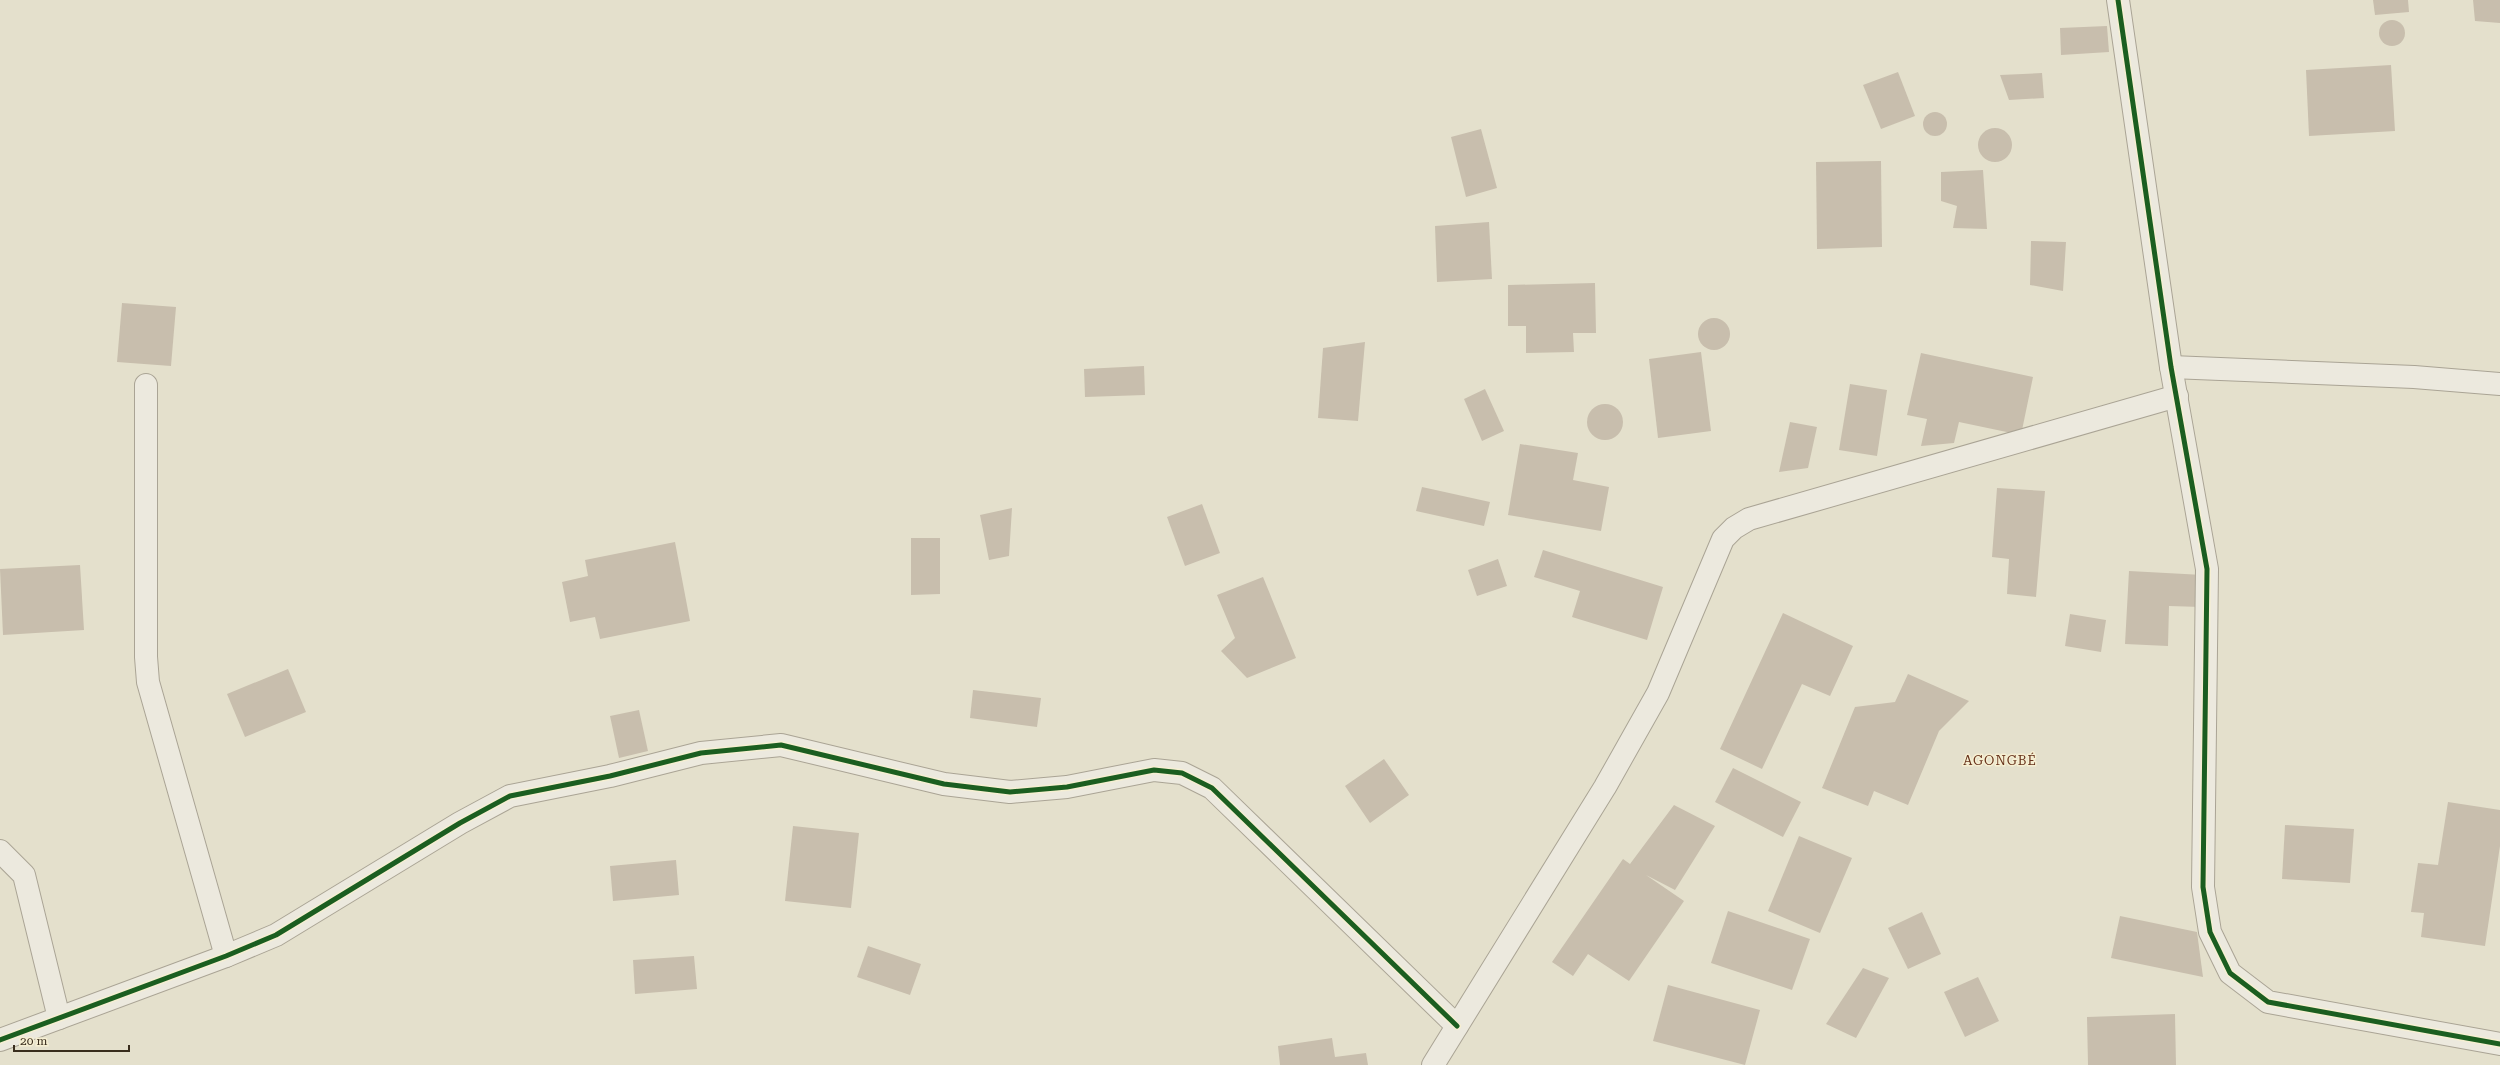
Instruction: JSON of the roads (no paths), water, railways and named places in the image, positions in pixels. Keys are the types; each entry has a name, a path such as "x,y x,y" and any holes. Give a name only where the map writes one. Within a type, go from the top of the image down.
{"street":[{"path":"2118,0 2171,367 2207,569 2203,887 2210,932 2230,973 2268,1002 2500,1044"},
{"path":"2171,367 2414,377 2500,384"},
{"path":"146,385 146,657 148,682 226,956"},
{"path":"1433,1065 1605,787 1658,692 1723,539 1734,528 1749,519 2176,396"},
{"path":"0,1040 226,956 276,935 460,823 510,796 610,776 701,753 781,745 944,784 1010,792 1067,787 1154,770 1182,773 1212,788 1457,1026"},
{"path":"0,851 24,875 59,1018"}],"district":[{"name":"AGONGBÉ","path":"2000,760"}]}
